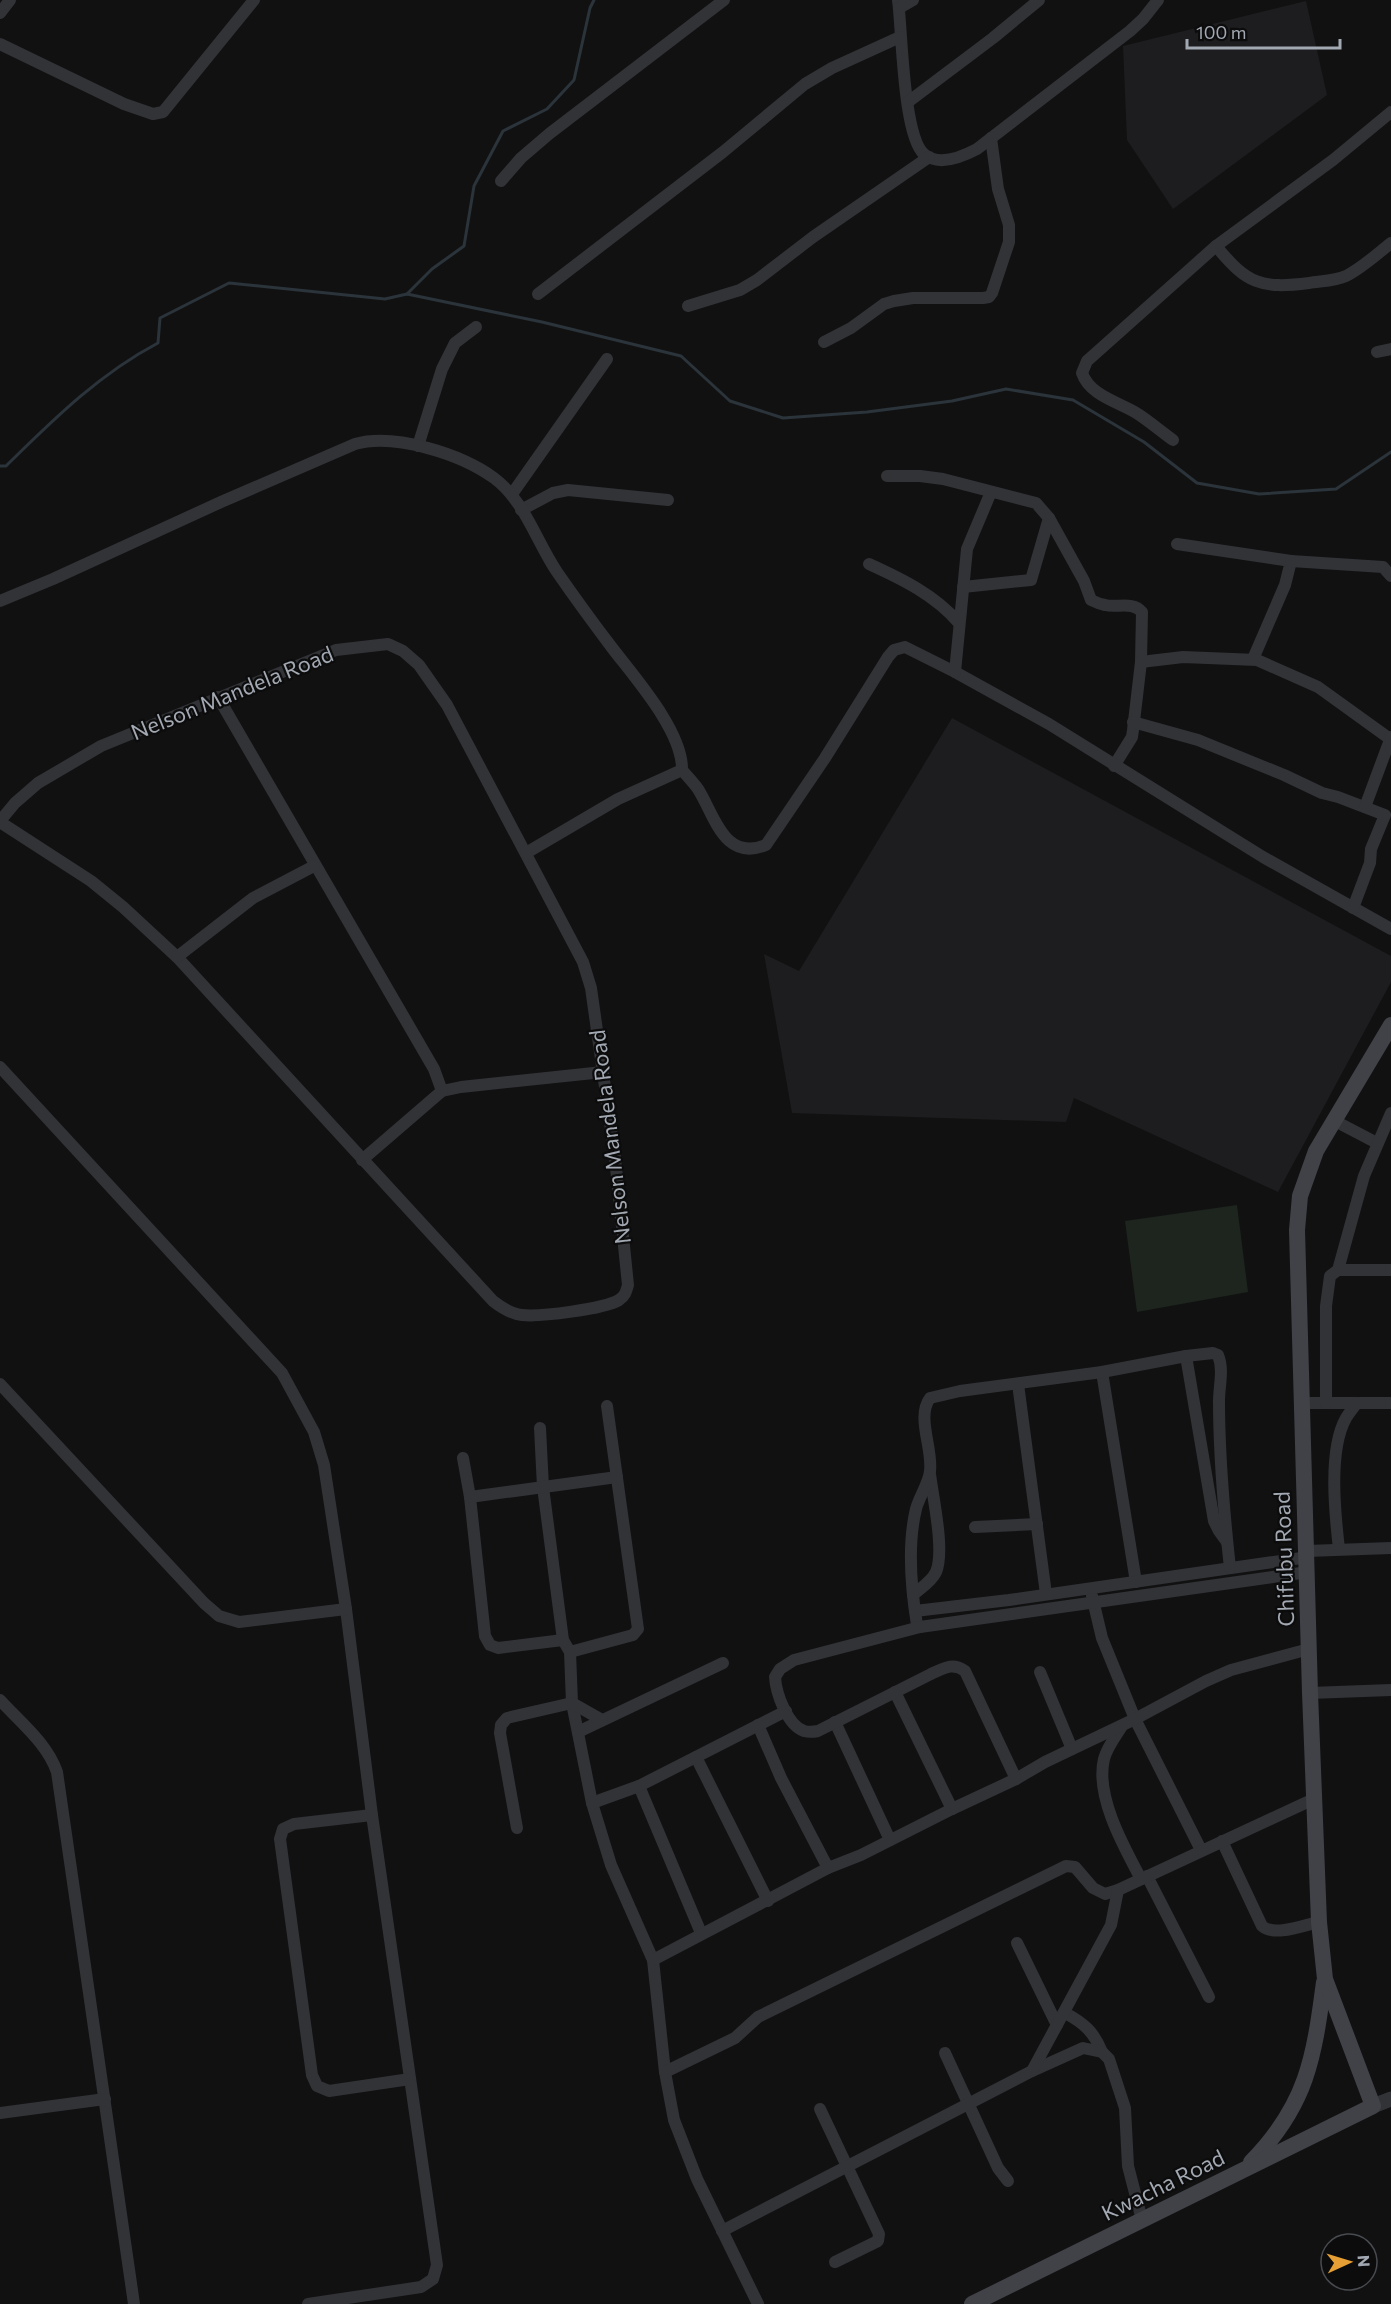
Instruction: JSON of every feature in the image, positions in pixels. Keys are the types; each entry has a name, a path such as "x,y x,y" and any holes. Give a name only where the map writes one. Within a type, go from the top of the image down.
{"main road":[{"name":"Chifubu Road","path":"1373,2106 1325,1979 1319,1922 1297,1230 1300,1196 1316,1151 1389,1032"},
{"path":"1242,2172 1271,2142 1295,2103 1317,2041 1325,1979"},
{"name":"Kwacha Road","path":"972,2304 1373,2106"}],"street":[{"path":"0,13 10,0"},
{"path":"0,44 124,104 153,114 163,112 254,0"},
{"path":"501,180 521,158 549,134 724,0"},
{"path":"913,0 898,4 912,129 922,153 929,157 953,159 977,149 1130,31 1158,0"},
{"path":"908,102 1040,0"},
{"path":"538,294 723,152 806,84 832,68 900,37"},
{"path":"1173,440 1137,413 1116,404 1085,382 1082,373 1087,361 1216,246 1333,160 1391,112"},
{"path":"824,342 851,328 884,304 894,301 913,298 983,298 992,292 1009,242 1009,233 1005,206 998,189 991,138"},
{"path":"688,306 740,290 757,280 813,237 929,157"},
{"path":"1216,246 1234,268 1246,277 1271,285 1290,285 1340,278 1391,243"},
{"path":"418,446 442,369 455,343 476,327"},
{"path":"1377,352 1391,349"},
{"path":"512,494 607,359"},
{"path":"0,601 355,444 376,441 418,446 462,460 492,477 512,494 556,571 653,702 674,739 682,771 697,788 724,836 735,845 746,849 758,849 766,845 774,836 888,657 894,650 905,647 1049,724 1263,857 1391,929"},
{"path":"887,477 920,476 943,479 1036,503 1049,518 1084,581 1091,600 1106,606 1133,606 1142,612 1141,662 1132,737 1114,766"},
{"path":"521,510 553,493 568,490 668,500"},
{"path":"955,672 967,549 991,492"},
{"path":"963,587 1030,580 1049,518"},
{"path":"1177,544 1291,561 1383,567 1391,576"},
{"path":"1253,659 1285,585 1291,561"},
{"path":"869,564 902,579 944,606 959,622"},
{"name":"Nelson Mandela Road","path":"388,644 403,651 419,665 441,696 583,962 591,988 615,1158 628,1285 626,1294 610,1304 548,1314 522,1315 507,1311 493,1301 177,957 91,881 0,822 15,804 38,783 101,746 336,650 388,644"},
{"path":"1141,662 1183,657 1253,659 1318,687 1390,738 1365,807"},
{"path":"218,697 428,1059 442,1091"},
{"path":"1133,722 1198,740 1322,793 1385,815 1371,849 1370,863 1353,908"},
{"path":"526,853 618,799 682,771"},
{"path":"177,957 253,898 314,866"},
{"path":"0,1067 282,1373 314,1432 324,1465 346,1609 372,1815 438,2265 433,2279 421,2287 308,2304"},
{"path":"362,1160 442,1091 603,1072"},
{"path":"1338,1270 1364,1176 1391,1113"},
{"path":"1333,1120 1377,1143"},
{"path":"1326,1403 1326,1306 1330,1276 1338,1270 1391,1270"},
{"path":"913,1594 936,1573 939,1562 924,1410 930,1398 960,1391 1102,1372 1212,1353 1218,1355 1221,1363 1219,1400 1230,1568"},
{"path":"1186,1356 1214,1521 1227,1542"},
{"path":"1102,1372 1136,1582"},
{"path":"0,1384 196,1595 219,1616 239,1622 346,1609"},
{"path":"1018,1384 1046,1594"},
{"path":"1301,1403 1391,1403"},
{"path":"1339,1550 1335,1517 1336,1461 1340,1434 1345,1420 1357,1403"},
{"path":"570,1652 633,1635 638,1629 607,1406"},
{"path":"540,1428 543,1487 563,1640 570,1652 572,1703 592,1803 611,1865 653,1960 665,2072 670,2104 681,2141 758,2304"},
{"path":"463,1458 470,1497 485,1636 490,1645 498,1648 563,1640"},
{"path":"920,1627 917,1624 913,1594 912,1530 916,1509 930,1472"},
{"path":"470,1497 617,1477"},
{"path":"975,1527 1037,1524"},
{"path":"1016,1779 965,1671 958,1665 950,1666 818,1731 806,1732 796,1727 779,1699 775,1677 780,1669 794,1660 920,1627 1178,1590 1308,1560 1339,1550 1391,1548"},
{"path":"915,1611 1009,1600 1230,1568 1308,1560"},
{"path":"1175,1576 1178,1590"},
{"path":"1090,1588 1102,1638 1135,1719 1201,1851"},
{"path":"1009,1600 1011,1613"},
{"path":"653,1960 828,1868 1016,1779 1230,1670 1309,1649"},
{"path":"578,1732 723,1663"},
{"path":"1040,1672 1072,1749"},
{"path":"1310,1693 1391,1690"},
{"path":"895,1692 952,1809"},
{"path":"0,1700 43,1746 52,1758 57,1772 134,2304"},
{"path":"517,1828 500,1733 501,1725 507,1718 572,1703 602,1720"},
{"path":"592,1803 639,1785 786,1711"},
{"path":"835,1722 890,1840"},
{"path":"758,1725 781,1778 828,1868"},
{"path":"1122,1726 1104,1758 1103,1770 1106,1797 1114,1826 1209,1997"},
{"path":"696,1757 768,1901"},
{"path":"639,1785 701,1934"},
{"path":"665,2072 735,2038 758,2017 1066,1866 1075,1867 1093,1888 1105,1894 1316,1798"},
{"path":"372,1815 294,1824 283,1829 280,1839 312,2075 317,2086 329,2091 410,2079"},
{"path":"1222,1841 1262,1926 1276,1931 1319,1922"},
{"path":"1032,2072 1111,1925 1118,1890"},
{"path":"1017,1943 1057,2025"},
{"path":"1065,2013 1088,2027 1096,2037 1102,2052 1109,2059 1125,2108 1128,2166 1142,2220"},
{"path":"722,2231 1032,2072 1083,2048 1102,2052"},
{"path":"945,2053 998,2168 1008,2181"},
{"path":"0,2113 105,2099"},
{"path":"1373,2106 1391,2099"},
{"path":"820,2109 879,2234 878,2241 835,2262"}],"shaded area":[{"path":"1306,1 1327,95 1173,209 1127,140 1123,46"},
{"path":"952,718 1391,956 1391,982 1278,1192 1074,1098 1066,1122 792,1113 764,954 799,971"},
{"path":"1237,1205 1248,1292 1137,1312 1125,1221"}],"waterway":[{"path":"407,294 432,269 464,246 474,186 503,131 547,109 574,80 590,8 594,0"},
{"path":"0,466 6,466 96,383 136,355 158,343 160,318 229,283 385,299 407,294 542,322 681,356 730,401 783,418 867,412 952,401 1006,389 1073,400 1144,442 1197,483 1259,494 1336,489 1391,452"}]}
